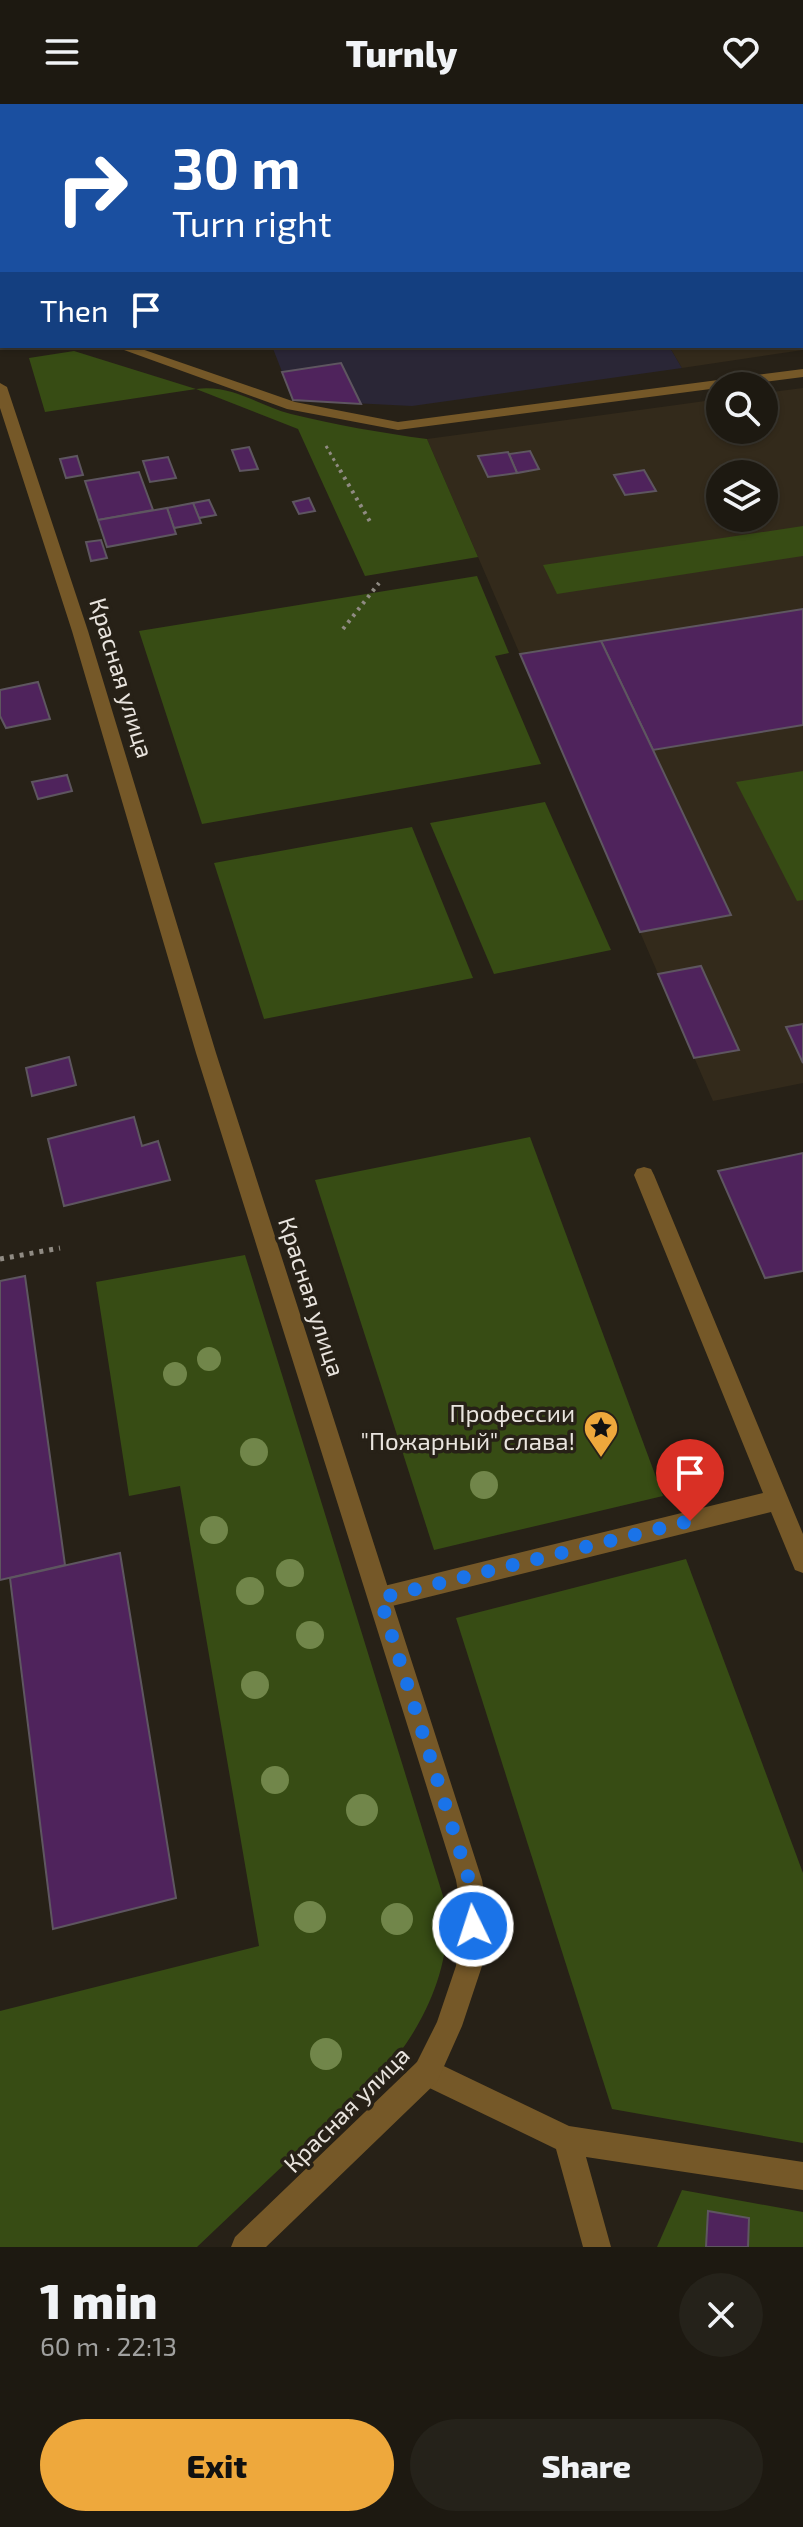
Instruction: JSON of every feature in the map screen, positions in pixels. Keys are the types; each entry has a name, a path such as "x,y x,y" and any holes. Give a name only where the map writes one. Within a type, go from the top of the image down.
{"street":[{"path":"126,348 305,409 398,426 803,373"},
{"name":"Красная улица","path":"0,387 80,631 206,1053 469,1880 474,1910 469,1966 463,1989 427,2072 245,2247"},
{"path":"644,1175 803,1562"},
{"path":"380,1598 778,1500"},
{"path":"427,2072 567,2140 803,2176"},
{"path":"567,2140 597,2247"}],"path":[{"path":"305,409 372,525"},
{"path":"343,629 379,583"},
{"path":"0,1259 60,1248"}],"shaded area":[{"path":"273,348 670,348 682,368 412,406 293,400"},
{"path":"670,348 803,348 803,350 682,368"},
{"path":"803,388 803,1083 713,1101 427,439 706,401 706,444 778,444 778,391"}],"green space":[{"path":"74,351 196,389 45,412 29,358"},
{"path":"209,388 244,396 291,414 427,439 478,557 365,576 298,429 196,389"},
{"path":"803,526 803,556 557,594 543,565 778,532"},
{"path":"477,576 509,653 495,656 541,764 202,824 139,631"},
{"path":"803,771 803,900 797,901 736,782"},
{"path":"545,802 611,950 494,974 430,823"},
{"path":"412,827 473,978 264,1019 214,863"},
{"path":"530,1137 663,1496 434,1550 315,1180"},
{"path":"245,1255 443,1896 446,1937 438,1980 420,2021 390,2064 197,2247 0,2247 0,2011 259,1946 180,1486 129,1496 96,1282"},
{"path":"686,1559 803,1873 803,2143 612,2109 456,1618"},
{"path":"682,2190 803,2212 803,2247 657,2247"}],"building":[{"path":"341,363 361,404 293,400 282,372"},
{"path":"249,447 258,469 240,471 232,450"},
{"path":"530,451 539,469 517,473 509,454"},
{"path":"508,452 517,473 488,477 478,456"},
{"path":"77,456 83,475 66,478 60,459"},
{"path":"168,457 176,478 150,482 143,461"},
{"path":"644,470 656,491 625,495 614,475"},
{"path":"139,472 153,510 98,520 85,481"},
{"path":"309,498 315,511 299,514 293,502"},
{"path":"209,500 216,515 199,518 193,503"},
{"path":"193,503 201,523 174,528 167,508"},
{"path":"167,508 176,534 107,547 98,520"},
{"path":"101,540 107,558 91,561 86,542"},
{"path":"803,609 803,725 653,750 601,641"},
{"path":"601,641 731,915 640,932 520,654"},
{"path":"38,682 50,719 6,728 0,716 0,690"},
{"path":"67,775 72,791 38,799 32,782"},
{"path":"701,966 739,1050 694,1058 658,974"},
{"path":"803,1024 803,1063 786,1027"},
{"path":"69,1057 76,1085 32,1096 26,1068"},
{"path":"134,1117 142,1146 158,1141 170,1180 64,1206 48,1139"},
{"path":"803,1153 803,1271 765,1278 718,1171"},
{"path":"25,1276 65,1565 0,1580 0,1281"},
{"path":"120,1553 176,1898 53,1929 10,1578"},
{"path":"708,2211 749,2218 748,2247 706,2247"}],"place":[{"name":"Профессии \"Пожарный\" слава!","path":"601,1459"}],"route":[{"path":"473,1926 469,1880 380,1598 690,1521"}]}
